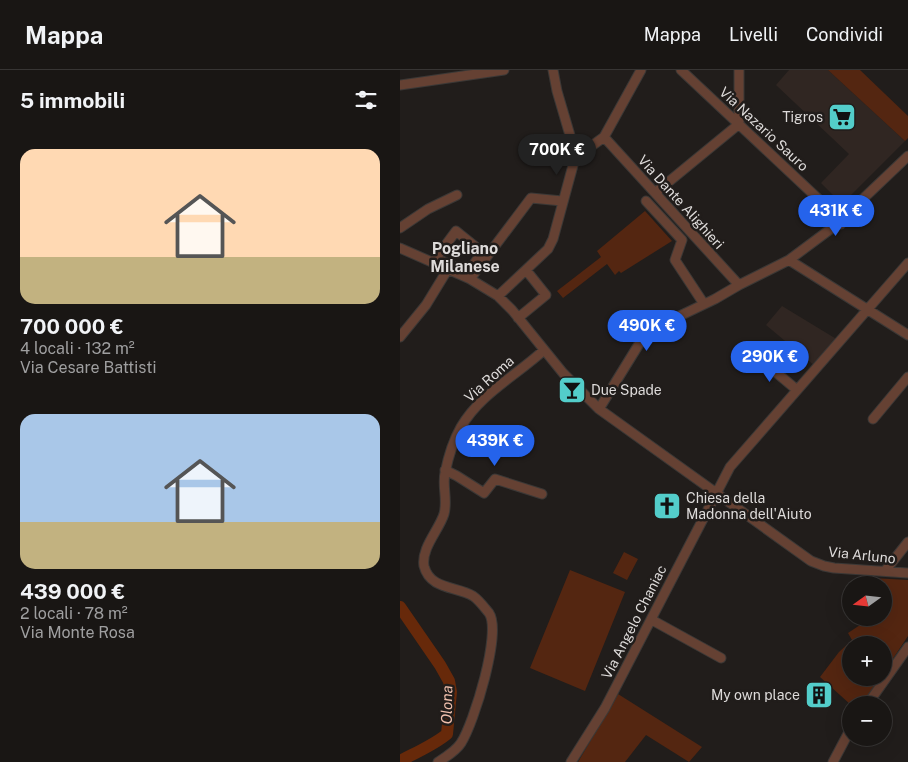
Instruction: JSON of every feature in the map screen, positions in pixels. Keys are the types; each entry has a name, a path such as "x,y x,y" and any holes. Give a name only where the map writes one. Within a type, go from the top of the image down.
{"street":[{"path":"400,85 504,70"},
{"path":"498,296 548,249 553,239 575,158 553,70"},
{"path":"575,158 604,137 641,70"},
{"name":"Via Nazario Sauro","path":"681,70 827,211"},
{"path":"655,193 739,124 739,70"},
{"name":"Via Dante Alighieri","path":"604,137 739,285"},
{"path":"599,409 644,336 667,322 789,260 836,225 843,222 844,212 863,198 908,156"},
{"path":"400,228 428,210 457,195"},
{"path":"469,276 531,198 562,201"},
{"path":"646,201 682,240 675,260 704,304"},
{"path":"818,239 825,226 827,211 836,205 844,212"},
{"path":"827,211 831,224 836,225"},
{"path":"456,231 482,252 469,276 436,258 456,231"},
{"path":"400,248 469,276"},
{"path":"789,260 908,335"},
{"name":"Via Angelo Chaniac","path":"571,762 605,708 730,468 908,263"},
{"path":"400,337 426,305 448,269"},
{"path":"518,318 546,295 526,270"},
{"name":"Via Arluno","path":"469,276 498,296 563,373 599,409 810,561 828,567 908,574"},
{"name":"Via Roma","path":"438,762 459,745 468,731 489,659 493,626 490,615 472,595 441,585 426,574 424,564 426,553 445,511 445,470 461,426 474,410 490,394 544,350"},
{"path":"758,358 797,390"},
{"path":"873,419 908,377"},
{"path":"445,470 484,493 494,479 542,494"},
{"path":"885,571 908,542"},
{"path":"652,620 721,658"},
{"path":"873,696 908,647"},
{"path":"833,762 842,745"}],"shaded area":[{"path":"789,70 828,70 905,141 842,204 821,183 849,154 776,85"},
{"path":"828,70 860,70 908,116 908,138 905,141"},
{"path":"645,211 672,241 621,273 619,271 615,275 607,264 563,298 557,291 601,257 597,251"},
{"path":"782,306 838,340 815,366 766,325"},
{"path":"624,552 638,559 627,580 613,573"},
{"path":"570,570 625,592 585,691 530,668"},
{"path":"892,579 908,580 908,636 892,660 892,636 850,636 848,633 858,626 892,626"},
{"path":"842,649 842,686 874,686 867,696 842,697 820,677"},
{"path":"618,694 702,747 689,762 646,735 625,762 578,762"}],"waterway":[{"name":"Olona","path":"400,607 440,665 449,681 451,692 447,734 400,761"}],"place":[{"name":"Tigros","path":"842,117"},
{"name":"Due Spade","path":"572,390"},
{"name":"Chiesa della Madonna dell'Aiuto","path":"667,506"},
{"name":"My own place","path":"819,695"}],"district":[{"name":"Pogliano Milanese","path":"465,257"}]}
